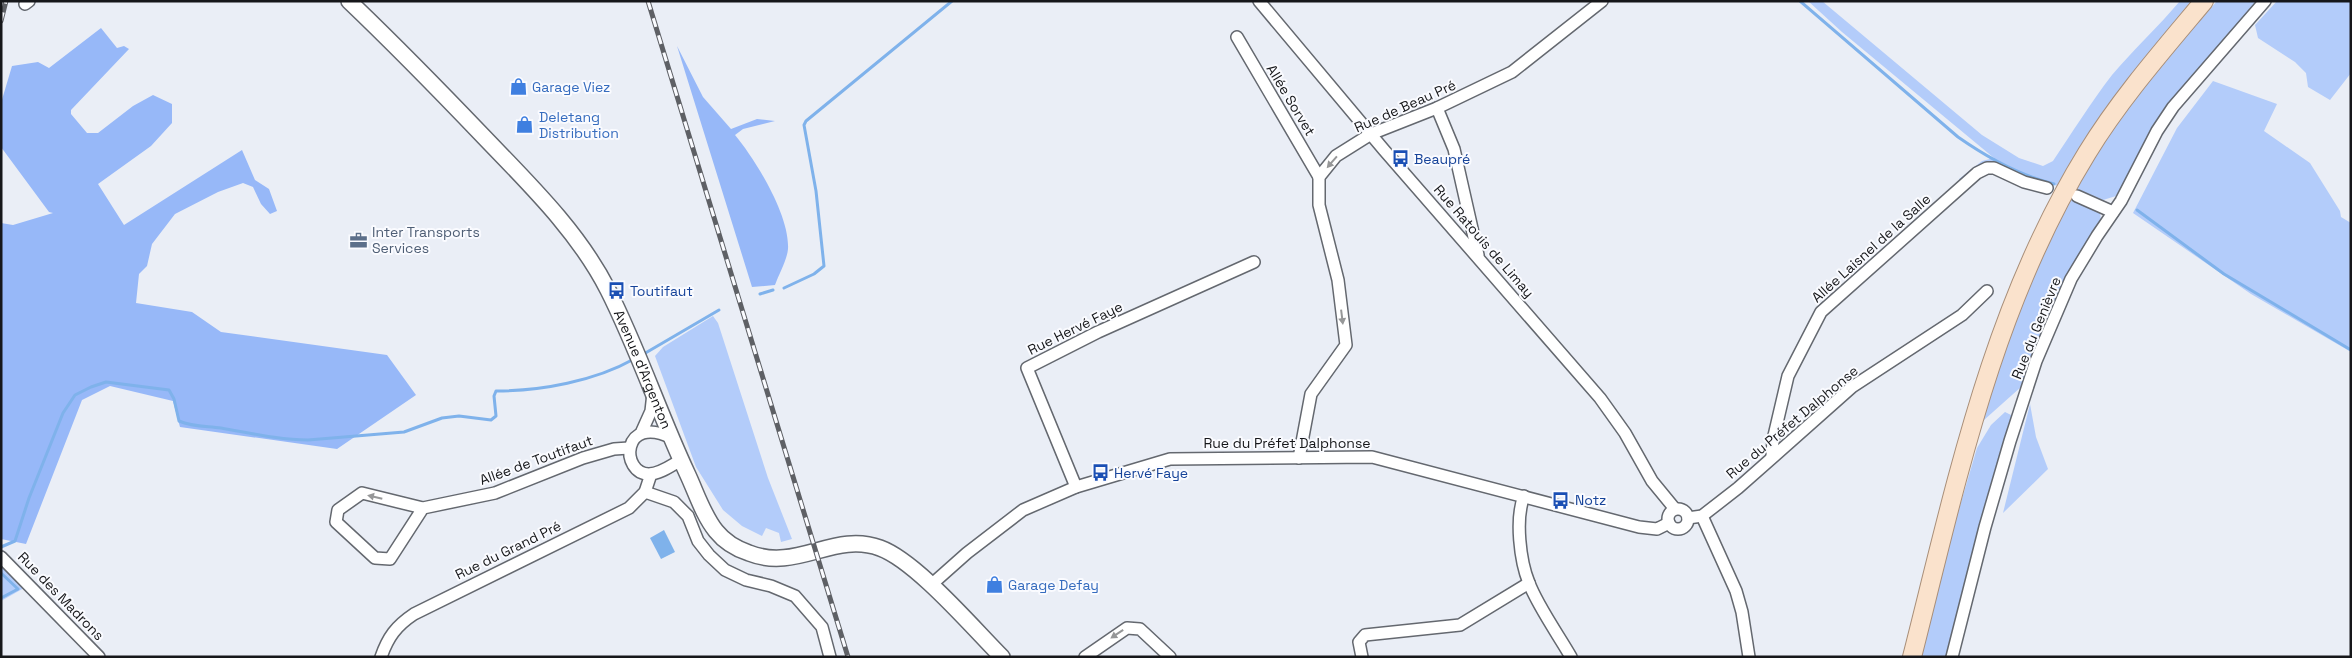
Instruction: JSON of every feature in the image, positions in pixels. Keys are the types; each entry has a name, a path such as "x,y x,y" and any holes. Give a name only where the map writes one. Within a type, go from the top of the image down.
{"main road":[{"name":"Avenue d'Argenton","path":"349,1 500,154 564,225 607,289 644,370 681,460 717,532 738,549 763,558 785,560 831,547 864,543 889,552 931,585 1002,657"},
{"path":"1912,657 1983,385 1998,337 2021,281 2048,223 2087,153 2136,82 2204,1"}],"street":[{"name":"Rue Ratouis de Limay","path":"1259,1 1371,134 1600,398 1625,433 1652,481 1675,510"},
{"name":"Rue de Beau Pré","path":"1319,177 1336,156 1371,134 1437,108 1512,72 1602,1"},
{"name":"Rue du Genièvre","path":"1952,657 1985,527 2036,361 2071,279 2114,212 2153,138 2174,107 2264,1"},
{"name":"Allée Sorvet","path":"1237,37 1319,177"},
{"path":"1437,108 1454,149 1478,256"},
{"name":"Allée Laisnel de la Salle","path":"1772,456 1773,440 1788,376 1821,312 1976,173 1986,168 1994,168 2024,182 2047,188"},
{"path":"1299,458 1311,394 1346,346 1338,280 1319,205 1319,177"},
{"path":"2077,196 2114,212"},
{"name":"Rue Hervé Faye","path":"1076,487 1027,368 1098,332 1254,262"},
{"name":"Rue du Préfet Dalphonse","path":"1702,516 1852,387 1962,316 1987,291"},
{"path":"653,392 651,411 642,432 633,438 629,448 631,461 637,469 651,474 681,460"},
{"path":"642,432 657,432 672,438"},
{"name":"Allée de Toutifaut","path":"423,508 390,559 375,558 336,522 338,510 362,494 423,508 495,493 583,458 614,449 629,448"},
{"name":"Rue du Préfet Dalphonse","path":"931,585 967,552 1023,510 1076,487 1170,459 1372,457 1639,527 1657,529 1669,522"},
{"name":"Rue du Grand Pré","path":"381,657 387,639 398,625 414,614 629,508 645,492 651,474"},
{"path":"645,492 674,502 688,516 698,541 709,556 725,570 746,580 771,586 795,596 822,627 830,657"},
{"path":"1524,496 1521,508 1520,542 1529,584 1571,657"},
{"path":"1675,510 1682,510 1688,518 1685,525 1678,528 1669,522 1670,513 1675,510"},
{"path":"1688,518 1702,516 1734,585 1742,612 1749,657"},
{"name":"Rue des Madrons","path":"1,557 98,657"},
{"path":"1362,657 1359,642 1366,635 1460,625 1529,584"},
{"path":"1085,657 1127,628 1133,627 1140,628 1170,657"}],"shaded area":[{"path":"1808,1 1822,1 1982,135 2019,158 2043,166 2053,161 2112,75 2180,1 2196,1 2059,186 2029,180 1998,165 1961,181 1959,179 1982,161 1994,158 1842,32"},
{"path":"2217,1 2258,1 2196,71 2161,115 2116,196 2103,200 2075,188 2128,105"},
{"path":"2277,1 2351,1 2351,73 2330,100 2308,87 2306,73 2295,62 2258,38 2255,25"},
{"path":"101,28 117,48 124,46 129,49 71,110 71,114 87,133 98,133 133,106 153,95 172,104 172,123 151,146 98,184 124,225 242,150 255,180 269,189 277,211 270,214 261,204 253,187 243,183 218,192 175,214 152,244 147,266 139,274 136,303 192,312 221,332 387,355 416,395 337,449 180,427 173,401 110,386 82,400 26,544 1,539 1,223 13,225 53,213 49,212 1,147 1,103 12,66 38,62 49,68"},
{"path":"677,46 703,97 731,129 757,119 775,121 743,129 735,135 752,158 770,188 787,235 788,249 785,262 775,285 752,287"},
{"path":"2213,81 2277,104 2264,131 2310,163 2340,211 2341,217 2351,223 2351,352 2251,294 2133,213 2177,128"},
{"path":"2069,198 2100,212 2101,221 2063,282 2021,387 1984,420 1981,418 2003,343"},
{"path":"713,316 718,323 768,478 792,539 781,542 779,533 766,528 762,536 742,526 723,510 696,467 655,356 663,347"},
{"path":"2030,404 2036,437 2048,469 2003,513"},
{"path":"2005,412 2011,415 2012,421 1947,657 1918,657 1934,594 1977,448 1991,425"},
{"path":"664,530 675,552 661,559 650,538"},
{"path":"1,564 24,588 1,601"}],"waterway":[{"path":"784,288 814,274 824,266 816,191 804,125 806,121 952,1"},
{"path":"1800,1 1958,137 2004,165 2028,176 2054,184"},
{"path":"2137,210 2224,274 2351,350"},
{"path":"760,294 773,290"},
{"path":"642,355 719,310"},
{"path":"1,547 15,541 29,498 63,413 75,395 106,382 169,390 174,399 179,421 184,423 275,438 308,440 404,432 442,418 459,416 491,420 496,416 494,396 496,391 549,387 585,379 619,367 634,359"},
{"path":"1,573 18,589 1,598"}],"railway":[{"path":"1,21 6,1"},
{"path":"648,1 848,657"}],"place":[{"name":"Garage Viez","path":"518,87"},
{"name":"Deletang Distribution","path":"525,125"},
{"name":"Beaupré","path":"1400,159"},
{"name":"Inter Transports Services","path":"358,240"},
{"name":"Toutifaut","path":"616,291"},
{"name":"Hervé Faye","path":"1100,473"},
{"name":"Notz","path":"1561,500"},
{"name":"Garage Defay","path":"994,585"}]}
